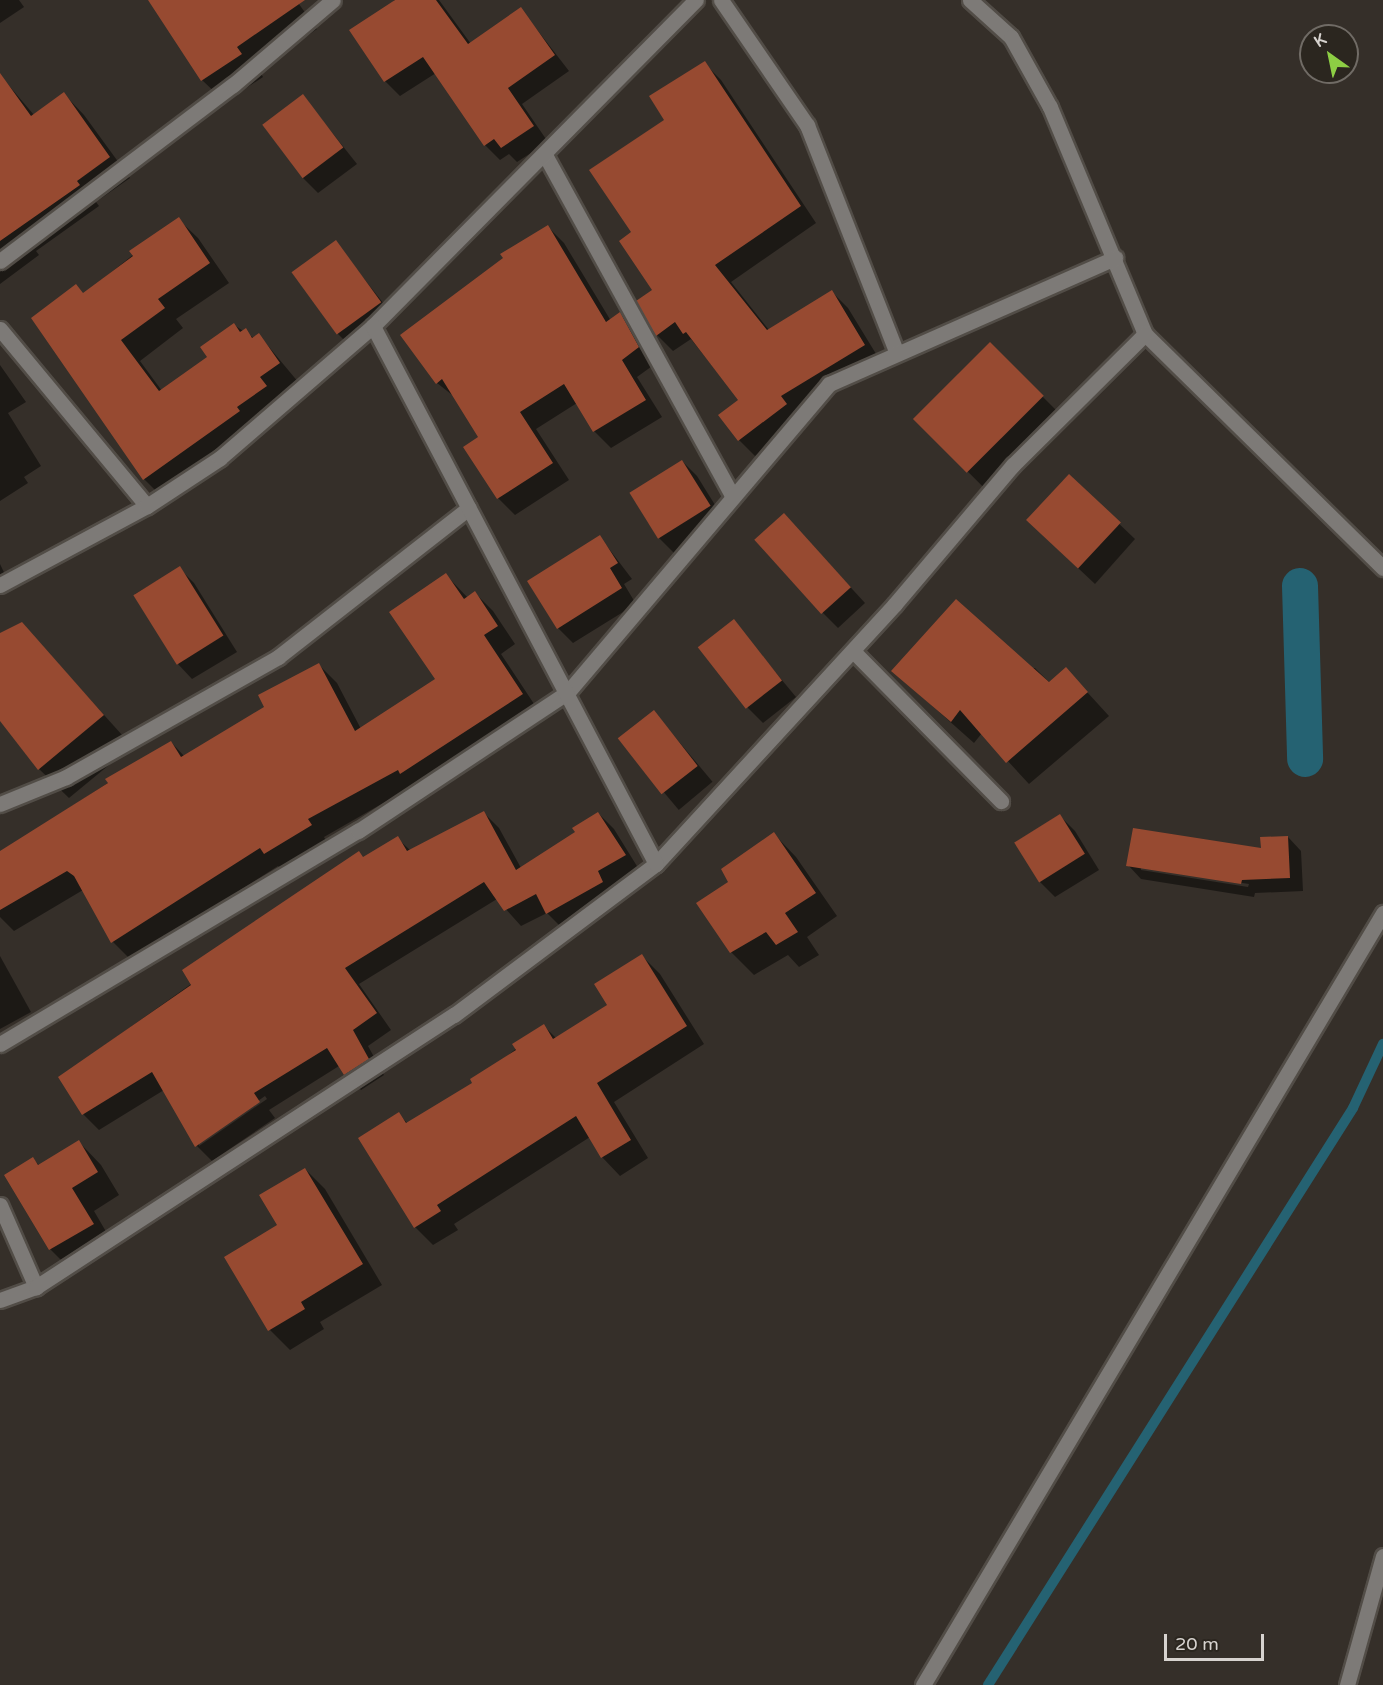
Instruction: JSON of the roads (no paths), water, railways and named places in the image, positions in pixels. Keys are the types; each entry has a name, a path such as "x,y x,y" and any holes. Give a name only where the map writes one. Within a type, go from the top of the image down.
{"street":[{"path":"0,261 232,85 333,0"},
{"path":"0,585 147,506 220,458 373,326 546,155 696,0"},
{"path":"721,0 807,125 897,354"},
{"path":"975,2 1011,37 1050,107 1145,334 1383,568"},
{"path":"546,155 732,495"},
{"path":"0,1044 358,831 568,692 732,495 829,384 1115,258"},
{"path":"373,326 568,692 656,864"},
{"path":"0,329 147,506"},
{"path":"0,1300 36,1287 454,1015 656,864 853,651 1013,465 1145,334"},
{"path":"0,804 66,777 278,657 469,508"},
{"path":"853,651 1000,801"},
{"path":"923,1685 1383,913"},
{"path":"0,1205 36,1287"},
{"path":"1347,1685 1383,1556"}],"waterway":[{"path":"1300,586 1305,759"},
{"path":"988,1685 1353,1108 1383,1044"}]}
